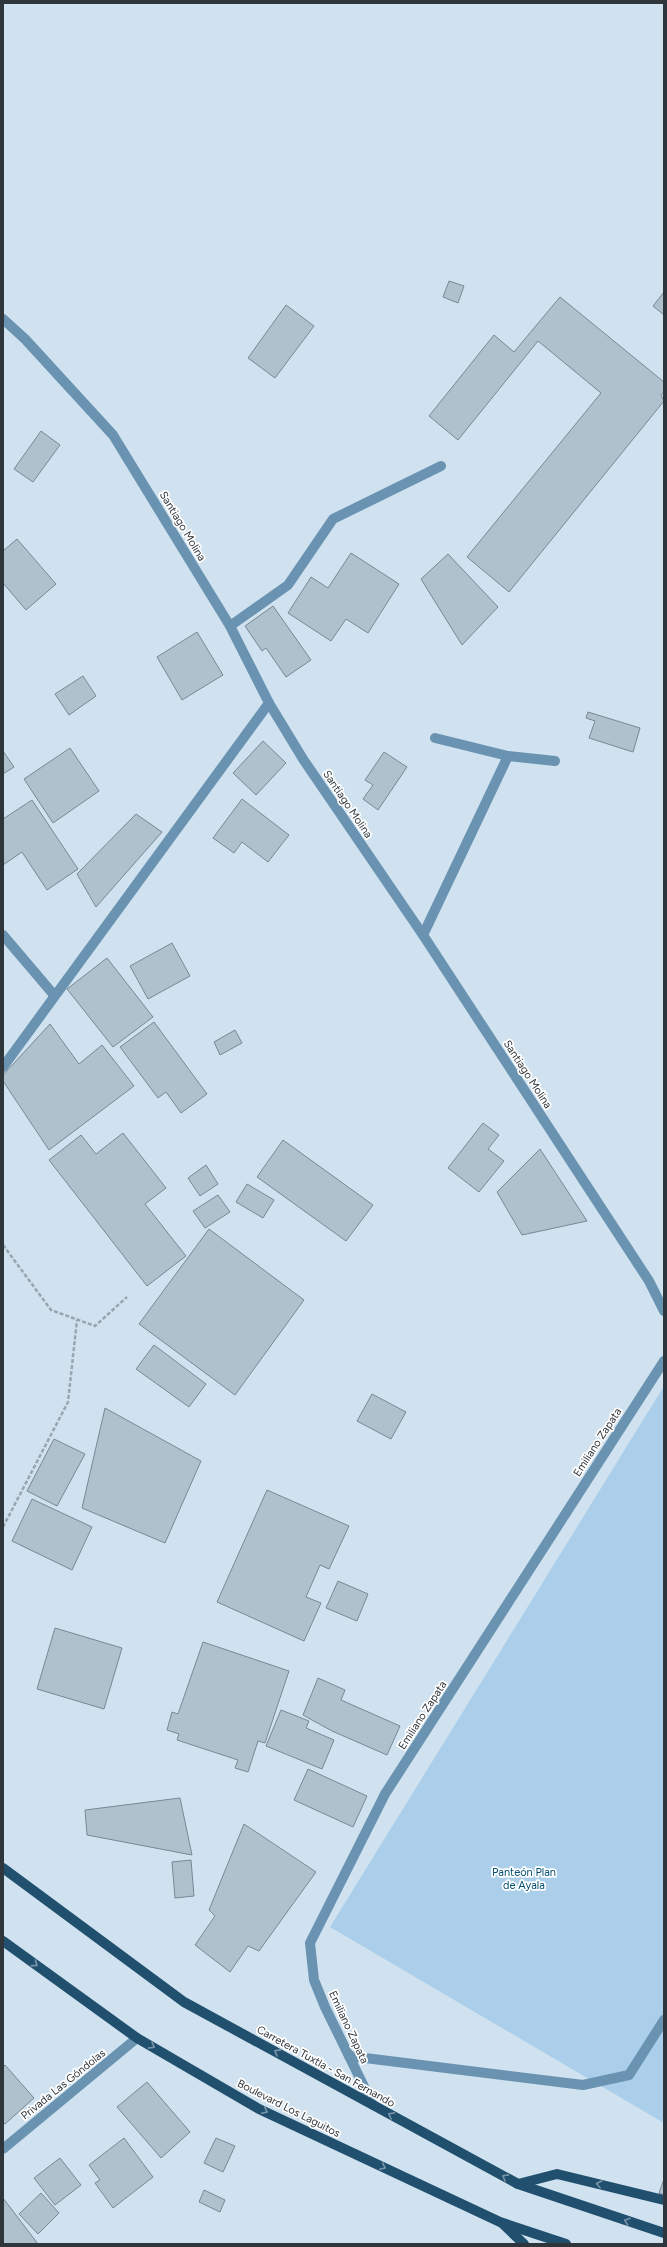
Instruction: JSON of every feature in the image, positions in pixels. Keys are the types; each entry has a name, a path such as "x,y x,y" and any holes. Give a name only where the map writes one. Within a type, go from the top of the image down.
{"main road":[{"name":"Carretera Tuxtla - San Fernando","path":"3,1868 184,2002 518,2184 664,2233"},
{"name":"Boulevard Los Laguitos","path":"3,1941 137,2038 259,2109 500,2222 566,2244"},
{"path":"518,2184 557,2174 664,2200"},
{"path":"500,2222 524,2244"}],"street":[{"name":"Santiago Molina","path":"3,319 25,339 113,435 230,626 269,703 303,760 423,935 649,1281 664,1311"},
{"path":"230,626 288,585 333,519 441,466"},
{"path":"3,1067 54,995 269,703"},
{"path":"435,738 508,756 554,761"},
{"path":"423,935 508,756"},
{"path":"3,935 54,995"},
{"name":"Emiliano Zapata","path":"373,2105 314,1980 310,1944 385,1794 664,1361"},
{"path":"349,2056 584,2086 629,2075 664,2020"},
{"name":"Privada Las Góndolas","path":"3,2149 137,2038"}],"path":[{"path":"3,1245 51,1310 95,1326 126,1297"},
{"path":"3,1527 68,1402 77,1320"}],"green space":[{"name":"Panteón Plan de Ayala","path":"664,1386 664,2123 330,1927"}],"building":[{"path":"449,281 464,286 458,303 443,297"},
{"path":"664,292 664,315 653,306"},
{"path":"560,297 664,382 664,392 661,395 664,401 509,592 467,557 601,393 538,341 458,440 429,416 494,335 514,352"},
{"path":"286,305 314,326 275,378 248,358"},
{"path":"41,431 60,445 33,482 14,469"},
{"path":"17,539 56,584 26,610 3,583 3,551"},
{"path":"351,553 399,584 368,633 346,619 331,641 288,613 311,577 328,588"},
{"path":"448,554 498,607 462,645 421,579"},
{"path":"273,606 311,660 286,677 266,648 262,651 245,626"},
{"path":"197,632 223,675 182,700 157,657"},
{"path":"83,676 96,696 69,715 55,694"},
{"path":"588,712 640,728 633,752 589,738 595,721 586,718"},
{"path":"263,741 286,763 256,795 233,773"},
{"path":"70,748 99,791 53,823 24,779"},
{"path":"3,751 14,767 3,774"},
{"path":"384,752 407,767 378,810 363,799 373,785 365,780"},
{"path":"242,799 289,835 268,862 242,842 234,853 213,838"},
{"path":"32,800 78,869 47,890 22,852 3,865 3,819"},
{"path":"136,814 162,832 96,907 77,874"},
{"path":"172,943 190,976 148,999 130,966"},
{"path":"107,958 153,1017 113,1047 67,989"},
{"path":"154,1022 207,1094 181,1113 166,1092 158,1098 120,1047"},
{"path":"50,1024 79,1064 102,1045 134,1086 49,1150 3,1081 3,1075"},
{"path":"235,1030 242,1043 220,1055 214,1042"},
{"path":"483,1123 499,1135 488,1149 504,1161 479,1192 448,1168"},
{"path":"123,1133 166,1188 145,1204 186,1256 147,1286 49,1160 81,1135 96,1154"},
{"path":"283,1140 373,1205 346,1241 257,1177"},
{"path":"540,1149 587,1221 522,1235 497,1192"},
{"path":"206,1165 218,1184 200,1196 188,1178"},
{"path":"247,1184 274,1200 263,1218 236,1202"},
{"path":"218,1195 230,1212 205,1228 193,1211"},
{"path":"209,1229 304,1300 235,1395 139,1324"},
{"path":"154,1345 206,1384 189,1407 136,1369"},
{"path":"372,1394 406,1412 391,1439 357,1421"},
{"path":"105,1408 201,1461 165,1543 82,1508"},
{"path":"54,1439 85,1454 57,1506 27,1491"},
{"path":"267,1490 349,1526 329,1569 320,1565 306,1597 321,1603 304,1641 217,1602"},
{"path":"32,1499 92,1527 72,1570 12,1541"},
{"path":"338,1581 368,1594 357,1621 326,1608"},
{"path":"55,1628 122,1648 104,1709 37,1689"},
{"path":"203,1642 289,1671 265,1743 258,1741 248,1772 235,1768 238,1760 177,1740 179,1734 167,1730 172,1712 178,1714"},
{"path":"318,1678 345,1690 341,1700 400,1726 387,1755 332,1731 303,1715"},
{"path":"281,1710 309,1721 306,1728 334,1740 322,1769 266,1746"},
{"path":"308,1769 367,1796 353,1827 294,1800"},
{"path":"180,1798 192,1855 87,1835 85,1810"},
{"path":"244,1824 316,1872 259,1951 248,1946 230,1972 195,1945 215,1916 209,1910"},
{"path":"191,1860 194,1896 175,1898 172,1862"},
{"path":"5,2065 34,2098 5,2124 3,2122 3,2067"},
{"path":"147,2082 190,2132 161,2158 117,2107"},
{"path":"124,2138 153,2177 113,2208 95,2183 100,2180 89,2165"},
{"path":"216,2138 235,2146 223,2172 204,2163"},
{"path":"60,2158 81,2185 55,2205 34,2178"},
{"path":"664,2179 664,2195 659,2193"},
{"path":"204,2190 225,2200 220,2212 199,2202"},
{"path":"41,2193 59,2213 38,2234 19,2214"},
{"path":"3,2198 38,2244 3,2244"}]}
